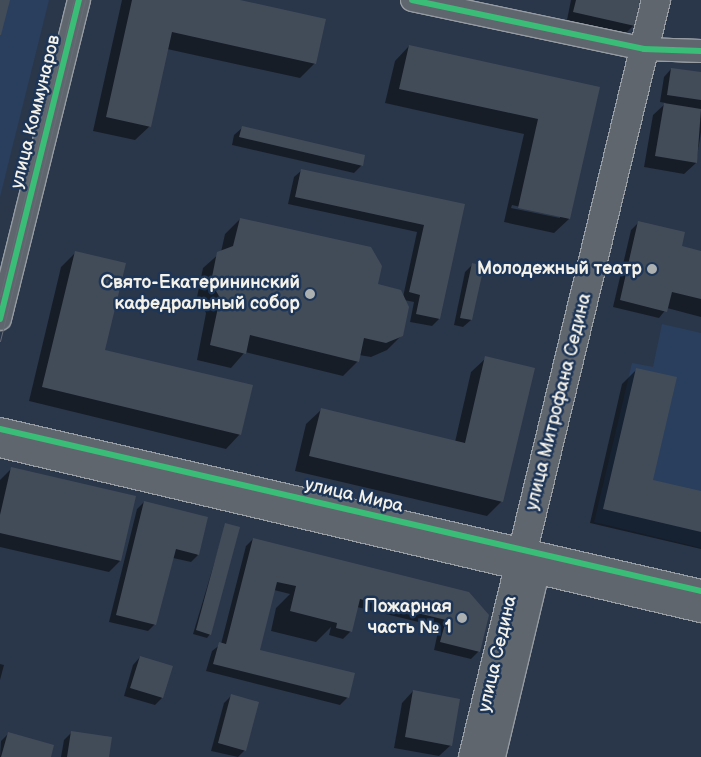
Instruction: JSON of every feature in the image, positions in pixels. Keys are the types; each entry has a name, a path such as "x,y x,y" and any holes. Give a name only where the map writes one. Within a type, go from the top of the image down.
{"main road":[{"path":"644,50 656,0"},
{"name":"улица Митрофана Седина","path":"530,561 644,50"},
{"name":"улица Мира","path":"0,444 530,561 701,608"},
{"name":"улица Седина","path":"473,757 530,561"}],"street":[{"name":"улица Коммунаров","path":"0,319 79,0"},
{"path":"412,0 644,50 701,51"},
{"name":"улица Мира","path":"0,429 530,561 701,591"},
{"name":"улица Седина","path":"494,757 530,561"}],"shaded area":[{"path":"0,0 49,0 0,197"},
{"path":"662,324 701,333 701,548 594,522 632,363 653,367"}],"building":[{"path":"0,0 10,0 1,35 0,35"},
{"path":"132,0 240,0 326,19 316,64 172,32 151,127 106,117"},
{"path":"576,0 640,0 635,26 573,12"},
{"path":"409,45 600,87 570,219 518,208 538,119 399,89"},
{"path":"671,68 701,72 701,100 667,95"},
{"path":"664,103 701,109 697,163 655,156"},
{"path":"242,126 365,155 363,166 239,137"},
{"path":"301,169 465,204 440,319 416,314 420,295 409,292 424,225 295,197"},
{"name":"Свято-Екатерининский кафедральный собор","path":"240,218 371,247 382,266 378,284 401,290 409,307 403,336 386,343 364,338 359,362 250,335 246,354 210,345 220,298 211,282 217,252 233,246"},
{"name":"Молодежный театр","path":"638,221 685,232 682,246 701,251 701,299 672,292 667,312 620,300"},
{"path":"75,251 126,263 105,350 253,385 241,435 42,387"},
{"path":"472,263 484,266 472,320 460,318"},
{"path":"485,356 535,368 503,502 309,456 321,408 465,443"},
{"path":"636,368 677,377 653,480 701,491 701,532 603,509"},
{"path":"11,467 136,496 121,561 0,533 0,515"},
{"path":"144,501 208,517 199,555 176,549 156,625 116,615"},
{"path":"225,523 240,527 211,635 196,630"},
{"name":"Пожарная часть № 1","path":"253,538 469,592 489,615 480,652 440,642 446,620 360,599 352,632 336,628 337,623 290,611 296,586 277,582 260,650 355,673 349,698 213,664 219,642 226,644"},
{"path":"140,656 173,666 163,698 130,688"},
{"path":"413,690 460,699 452,746 405,737"},
{"path":"231,694 259,702 246,751 218,743"},
{"path":"71,731 112,737 109,757 67,757"},
{"path":"8,732 54,745 51,757 1,757"}],"tram line":[{"path":"0,296 74,0"},
{"path":"0,341 85,0"}],"cycle path":[{"path":"0,319 79,0"},
{"path":"412,0 644,49 701,51"},
{"path":"0,429 701,591"}],"place":[{"name":"Молодежный театр","path":"652,269"},
{"name":"Свято-Екатерининский кафедральный собор","path":"310,294"},
{"name":"Пожарная часть № 1","path":"462,618"}]}
